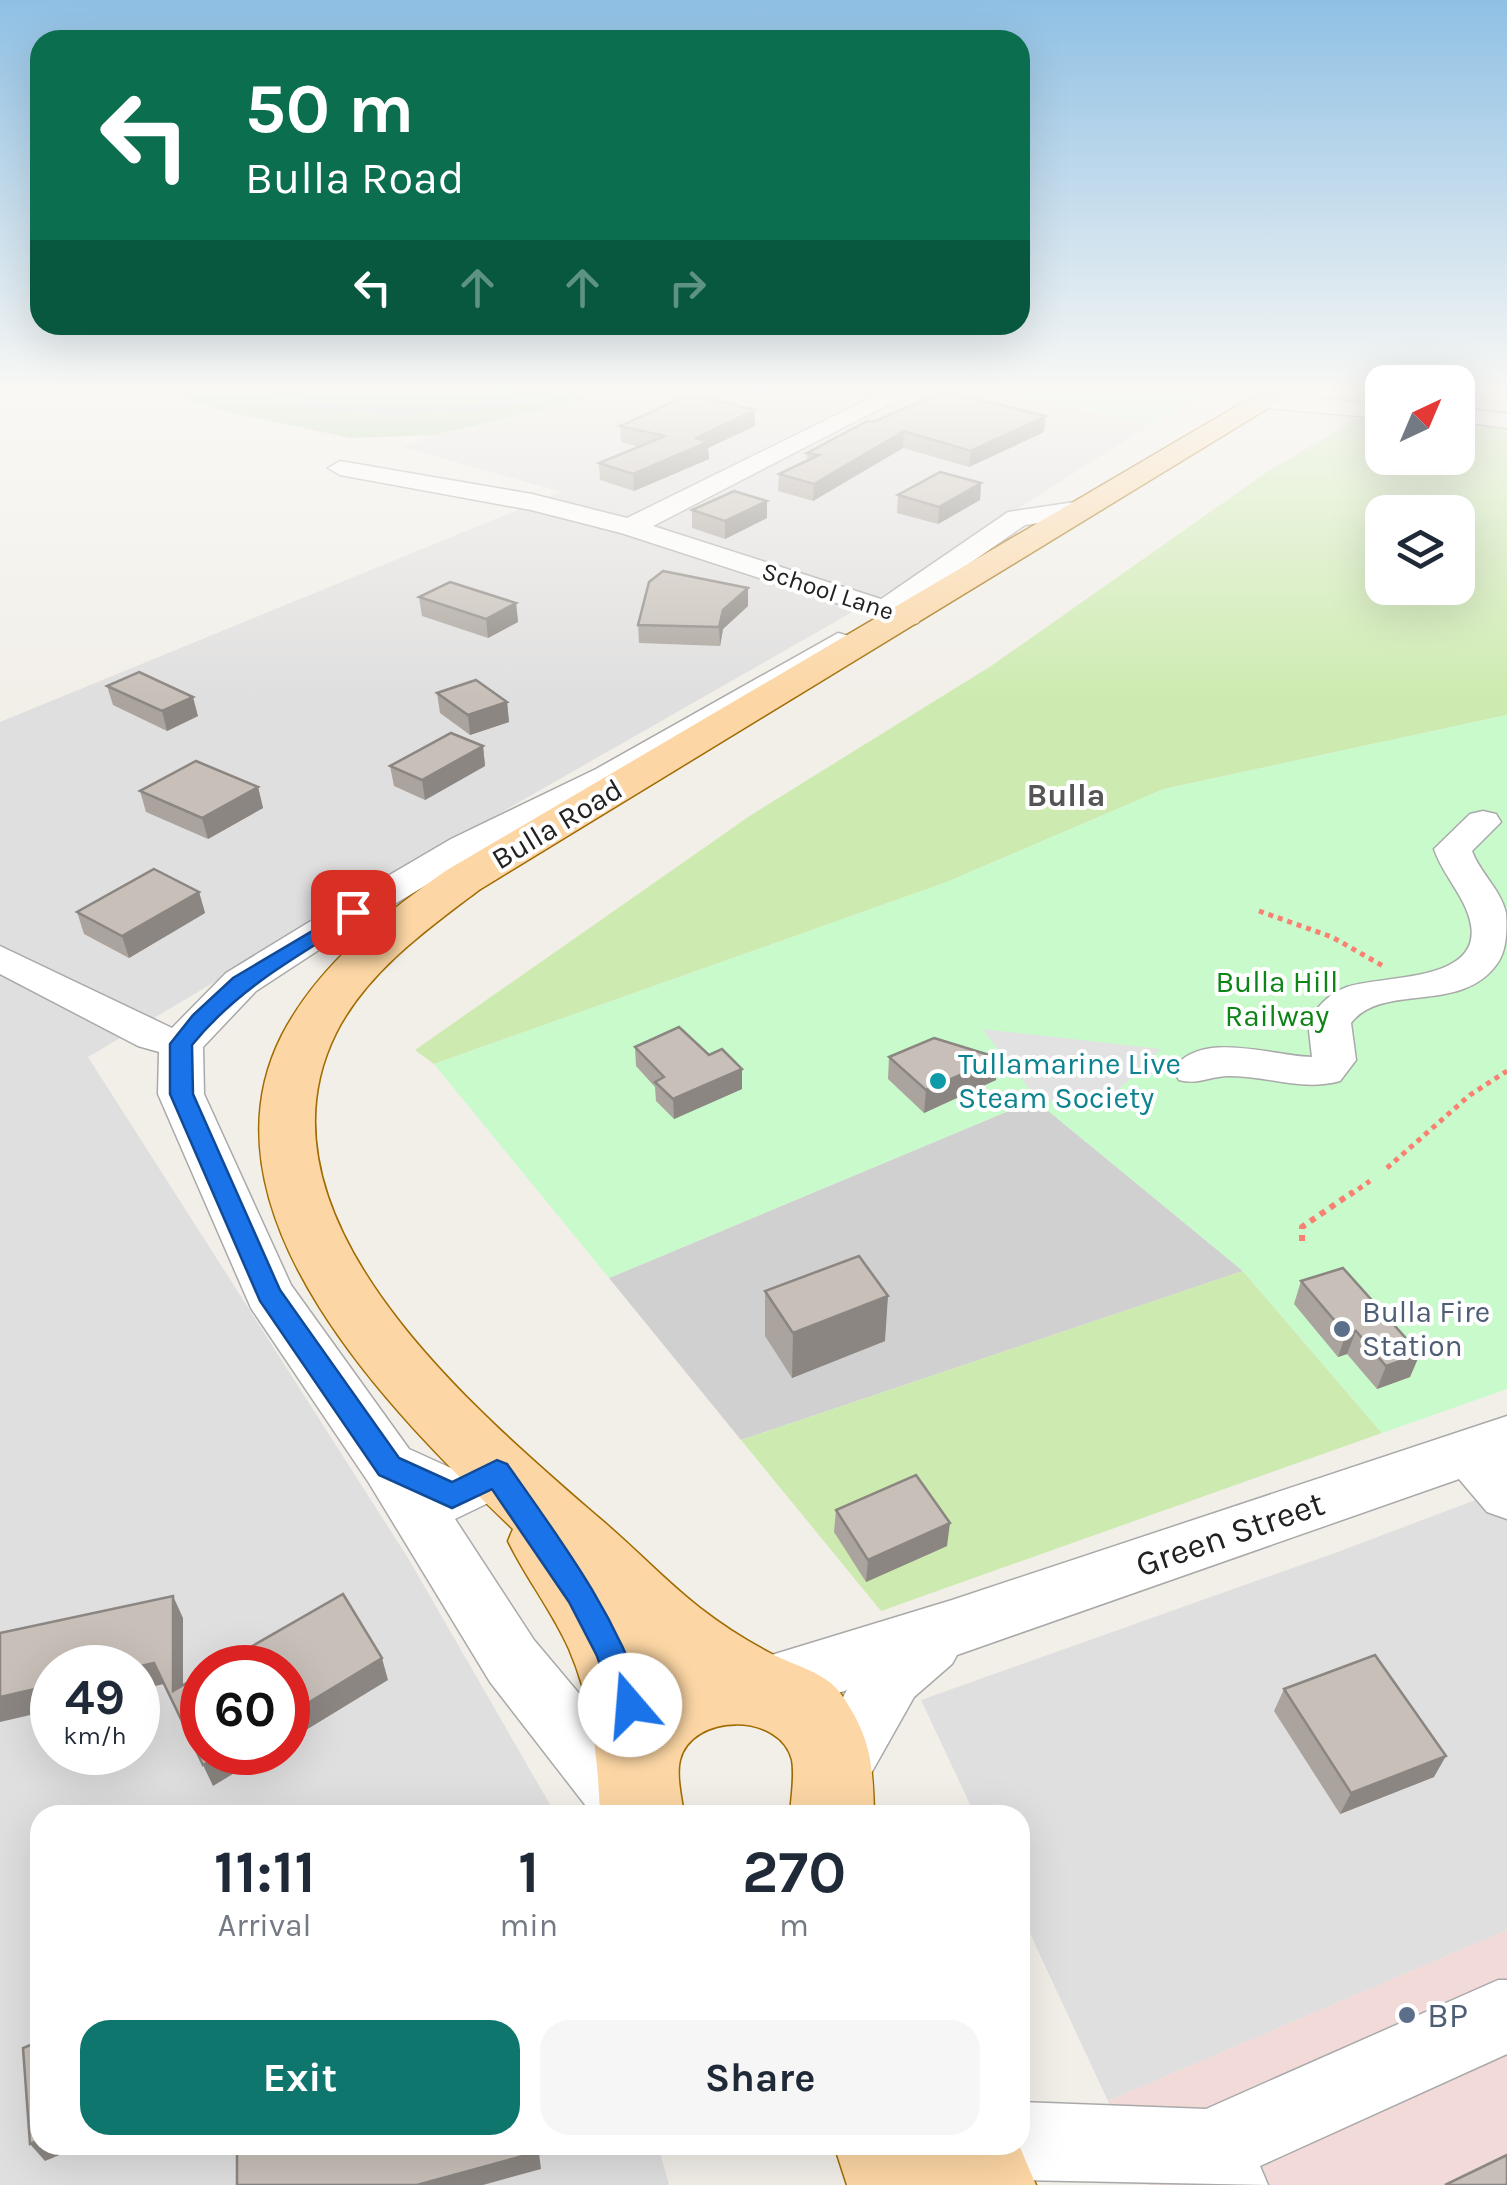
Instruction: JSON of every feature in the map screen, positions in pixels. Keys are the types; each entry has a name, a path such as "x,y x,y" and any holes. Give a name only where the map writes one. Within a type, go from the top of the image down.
{"main road":[{"name":"Bulla Road","path":"639,1797 630,1705 612,1652 580,1593 497,1472 342,1288 305,1222 289,1159 288,1105 300,1056 322,1010 354,969 402,922 463,880 894,613 1110,495"},
{"name":"Bulla Road","path":"497,1472 667,1628 759,1686 794,1701 818,1723 833,1752 837,1798"},
{"path":"639,1797 650,1732 670,1709 694,1693 723,1684 759,1686"},
{"path":"886,2155 896,2185"},
{"path":"974,2155 987,2185"}],"street":[{"name":"School Lane","path":"492,495 630,526 894,613"},
{"path":"630,526 690,495"},
{"path":"894,613 1029,512 1088,508"},
{"name":"Bulla Road","path":"180,1044 240,982 320,932 464,847 608,776 750,691 894,613"},
{"path":"1195,1070 1214,1060 1293,1071 1324,1071 1334,1060 1328,1032 1332,1015 1354,998 1436,986 1472,970 1484,956 1492,936 1480,893 1454,860 1453,849 1483,822"},
{"path":"0,958 153,1036 180,1044 181,1094 269,1294 389,1466 512,1661 578,1747 639,1797"},
{"name":"Green Street","path":"759,1686 1495,1462"},
{"path":"389,1466 452,1495 497,1472"},
{"name":"Green Street","path":"837,1798 891,1676 914,1654 952,1628"},
{"path":"1030,2143 1218,2167 1498,2017 1507,2017"}],"path":[{"path":"1259,910 1304,925 1369,956 1395,978 1400,985 1398,992"},
{"path":"1387,1168 1470,1095 1507,1071"},
{"path":"1302,1241 1302,1227 1370,1181"}],"shaded area":[{"path":"554,495 1040,495 891,590 507,809 88,1057 408,1558 550,1805 30,1805 30,2155 661,2155 669,2185 0,2185 0,722"},
{"path":"982,1029 1161,1049 1106,1102 1039,1101"},
{"path":"1035,1100 1243,1271 741,1440 609,1278"},
{"path":"1507,1488 1507,1930 1108,2101 1030,1933 1030,1805 970,1805 921,1700"},
{"name":"BP","path":"1507,1930 1507,2185 1148,2185 1108,2101"}],"green space":[{"path":"1234,495 1507,495 1507,715 1164,789 947,882 434,1064 415,1050 751,815 991,666"},
{"name":"Bulla Hill Railway","path":"1507,715 1507,1389 1382,1433 1243,1271 1035,1100 609,1278 434,1064 947,882 1164,789"},
{"path":"1243,1271 1382,1433 881,1611 741,1440"}],"building":[{"path":"725,495 747,495 767,501 725,521 692,510"},
{"path":"898,495 960,495 939,507"},
{"path":"663,571 748,588 723,610 719,627 638,625 649,582"},
{"path":"450,582 516,603 486,619 419,597"},
{"path":"139,672 193,697 162,711 107,686"},
{"path":"476,680 507,702 468,715 437,693"},
{"path":"451,733 483,746 422,780 390,766"},
{"path":"196,761 258,787 202,818 140,791"},
{"path":"154,869 199,892 122,936 77,912"},
{"path":"679,1027 709,1055 722,1049 742,1069 673,1099 655,1082 664,1077 635,1047"},
{"path":"934,1038 999,1058 926,1090 889,1057"},
{"path":"859,1256 888,1296 793,1333 765,1291"},
{"path":"1343,1268 1420,1354 1386,1366 1356,1331 1346,1334 1301,1281"},
{"path":"916,1475 950,1523 868,1560 836,1510"},
{"path":"343,1594 382,1658 310,1702 310,1645 254,1645"},
{"path":"173,1596 173,1691 180,1687 180,1717 160,1675 160,1645 30,1645 30,1690 0,1697 0,1633"},
{"path":"1375,1655 1446,1756 1351,1793 1284,1689"},
{"path":"30,2045 30,2144 23,2048"},
{"path":"237,2155 526,2155 417,2185 237,2185"},
{"path":"1507,2155 1507,2185 1445,2185"}],"place":[{"name":"Tullamarine Live Steam Society","path":"938,1081"},
{"name":"Bulla Fire Station","path":"1342,1329"},
{"name":"BP","path":"1407,2015"}],"district":[{"name":"Bulla","path":"1066,795"}],"route":[{"path":"353,912 240,982 201,1019 180,1044 181,1094 269,1294 389,1466 452,1495 497,1472 580,1593 612,1652 630,1705"}]}
